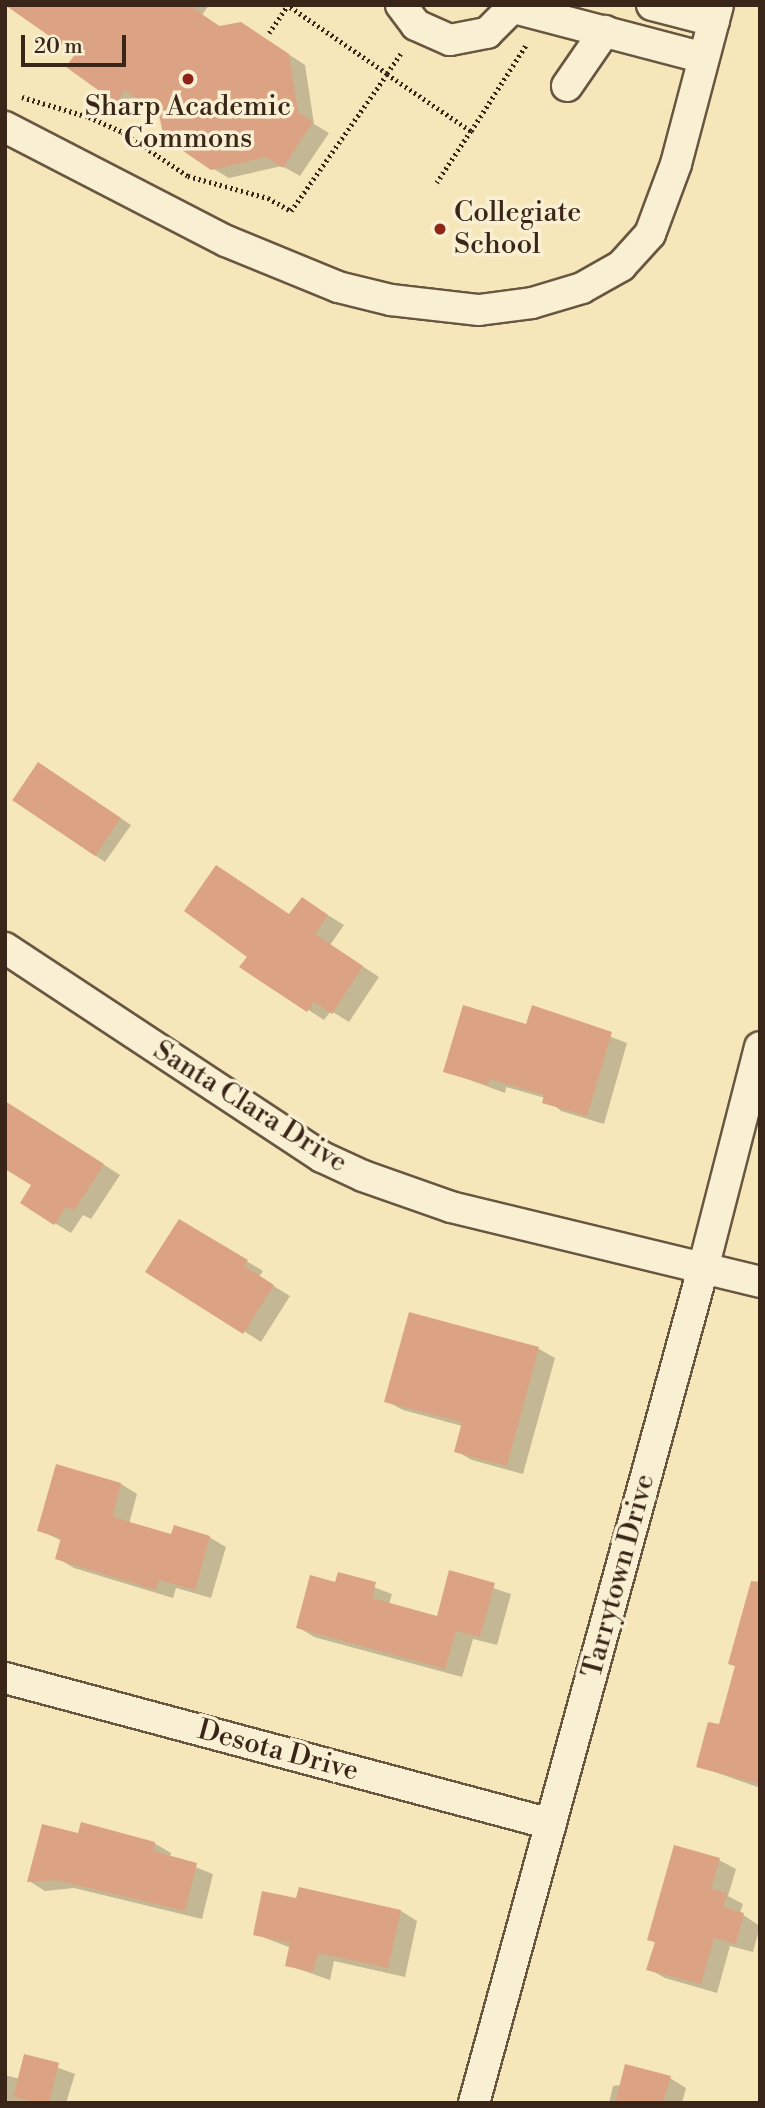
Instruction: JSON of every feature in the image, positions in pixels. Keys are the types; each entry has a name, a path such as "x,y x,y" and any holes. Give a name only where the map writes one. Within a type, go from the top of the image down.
{"street":[{"path":"401,5 416,25 450,40 487,33 514,6 705,58"},
{"path":"5,127 226,241 300,274 391,300 479,310 557,299 621,266 640,248 660,214 716,13 652,5"},
{"path":"566,86 605,31"},
{"name":"Santa Clara Drive","path":"5,948 322,1157 363,1176 452,1207 760,1282"},
{"name":"Tarrytown Drive","path":"474,2103 703,1269 760,1047"},
{"name":"Desota Drive","path":"5,1678 551,1824"}],"path":[{"path":"269,33 288,6 471,131 437,183"},
{"path":"18,97 89,117 122,132 188,176 268,198 291,211 406,47"}],"building":[{"name":"Sharp Academic Commons","path":"5,5 189,5 219,26 241,22 289,54 298,112 313,122 283,168 266,157 211,170 164,138 159,115 125,90 116,103 66,67 75,54"},
{"path":"38,762 121,818 95,856 12,800"},
{"path":"216,865 289,914 302,897 328,915 315,934 363,966 332,1014 314,1002 307,1012 239,967 247,957 184,911"},
{"path":"463,1005 526,1024 532,1005 612,1032 587,1116 542,1103 544,1095 490,1079 488,1085 443,1072"},
{"path":"5,1101 104,1164 74,1211 66,1207 54,1225 20,1203 31,1185 5,1169"},
{"path":"179,1219 248,1260 244,1266 274,1285 243,1334 145,1272"},
{"path":"409,1312 539,1347 507,1466 454,1452 462,1422 384,1402"},
{"path":"56,1464 121,1483 113,1515 116,1518 171,1534 174,1525 210,1536 195,1590 159,1580 156,1590 55,1559 61,1538 37,1531"},
{"path":"449,1570 495,1583 480,1637 456,1631 445,1669 296,1628 310,1575 335,1582 338,1572 376,1582 372,1598 437,1616"},
{"path":"751,1581 760,1582 760,1784 696,1767 708,1722 719,1724 735,1666 728,1664"},
{"path":"81,1822 155,1842 153,1851 197,1863 185,1911 56,1880 27,1882 42,1824 78,1833"},
{"path":"674,1845 720,1858 711,1889 727,1893 723,1907 744,1913 736,1944 714,1938 701,1984 646,1970 655,1942 647,1940"},
{"path":"299,1887 401,1910 388,1968 318,1953 313,1972 285,1966 290,1943 253,1935 262,1891 296,1898"},
{"path":"24,2054 59,2063 49,2103 13,2097"},
{"path":"625,2064 671,2076 663,2103 615,2103"}],"place":[{"name":"Sharp Academic Commons","path":"188,79"},
{"name":"Collegiate School","path":"440,229"}]}
